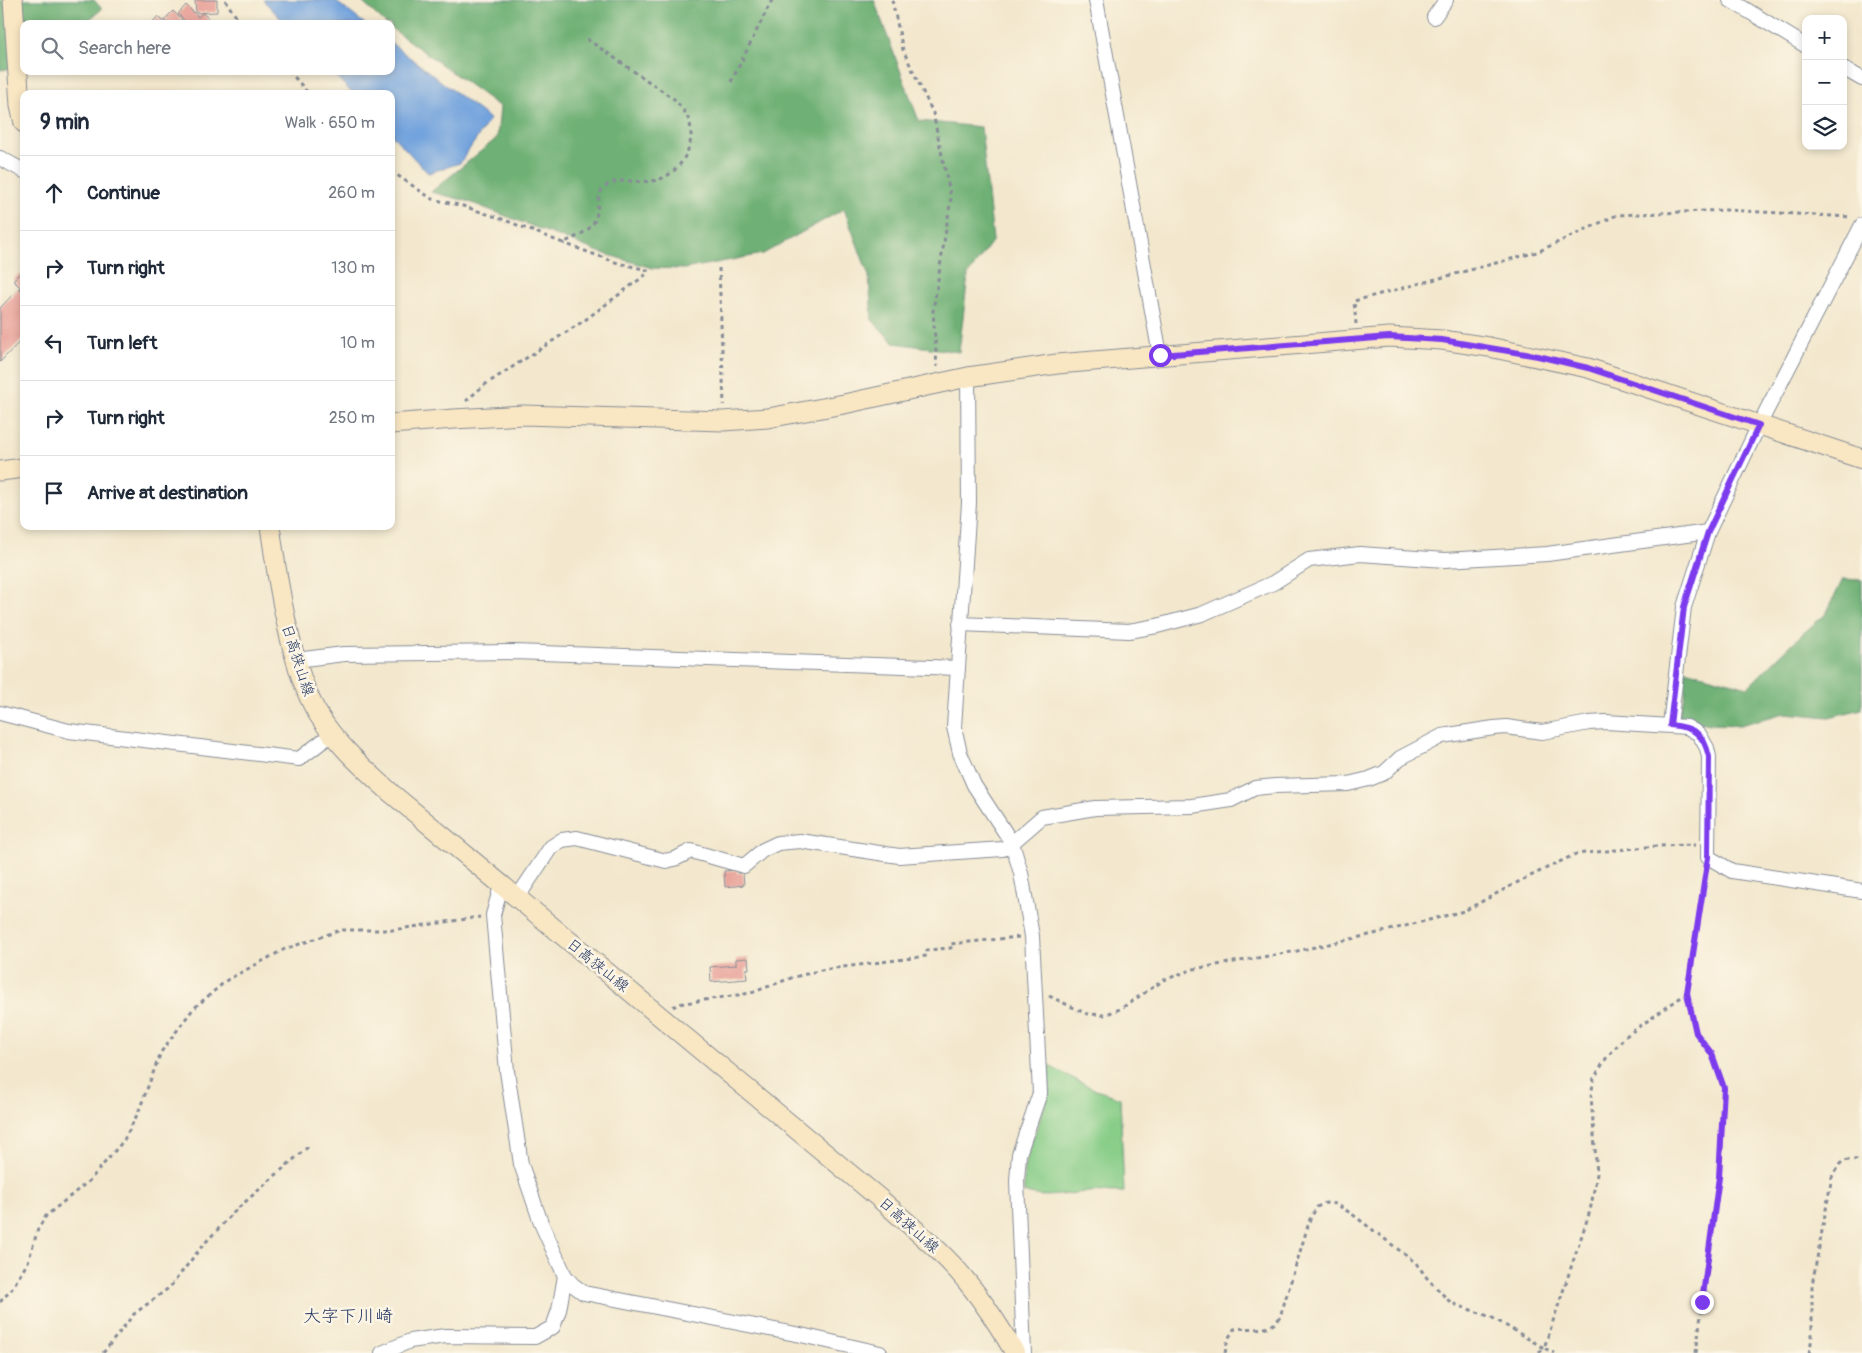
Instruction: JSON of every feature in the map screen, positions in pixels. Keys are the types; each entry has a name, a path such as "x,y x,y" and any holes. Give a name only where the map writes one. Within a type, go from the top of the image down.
{"street":[{"path":"13,0 20,106"},
{"path":"1096,0 1160,355"},
{"path":"1434,17 1446,0"},
{"path":"1730,0 1802,44"},
{"path":"1847,71 1862,80"},
{"path":"0,158 20,169"},
{"path":"1670,725 1684,607 1708,532 1857,221"},
{"path":"395,424 523,416 723,421 768,418 968,377 1057,364 1389,337 1442,340 1538,356 1588,368 1862,460"},
{"path":"968,377 969,503 954,727 960,753 974,785 1012,843 1021,873 1032,936 1040,1093 1019,1154 1017,1182 1024,1353"},
{"path":"0,471 20,468"},
{"name":"日高狭山線","path":"271,530 282,605 305,689 317,713 332,734 360,765 501,886 879,1198 934,1247 967,1282 994,1317 1015,1353"},
{"path":"960,624 1130,631 1202,614 1272,583 1310,560 1333,556 1360,554 1445,560 1538,555 1708,532"},
{"path":"296,660 344,654 514,652 958,668"},
{"path":"0,713 69,732 299,759 332,734"},
{"path":"517,898 551,847 562,840 577,838 666,861 691,851 744,866 763,850 778,843 800,841 899,856 1003,849 1042,817 1095,808 1192,806 1232,800 1255,788 1348,784 1384,773 1400,758 1442,736 1506,727 1542,732 1589,723 1606,722 1687,727 1699,734 1707,748 1709,757 1708,851 1732,871 1862,891"},
{"path":"501,886 493,915 506,1071 521,1164 541,1223 565,1276 573,1286 584,1293 801,1335 880,1353"},
{"path":"382,1353 410,1341 445,1336 535,1337 553,1327 560,1310 565,1276"}],"path":[{"path":"225,0 238,20"},
{"path":"731,82 772,0"},
{"path":"892,0 903,50 933,113 950,198 934,311 938,383"},
{"path":"563,243 588,230 595,221 599,194 609,184 651,181 662,178 681,163 691,138 690,124 674,99 588,39"},
{"path":"293,75 306,90"},
{"path":"395,174 432,199 464,206 618,263 647,270 648,273 584,320 483,386 465,401 454,419"},
{"path":"1357,339 1354,301 1537,252 1617,215 1726,210 1857,221"},
{"path":"719,268 723,421"},
{"path":"1036,990 1087,1014 1104,1016 1120,1009 1164,980 1194,969 1306,949 1464,912 1520,881 1576,854 1657,846 1708,851 1687,993 1696,1033 1712,1054 1724,1088 1719,1177 1696,1353"},
{"path":"0,1302 11,1290 28,1262 38,1229 46,1216 90,1180 124,1140 138,1114 161,1052 194,1009 227,980 285,949 341,930 392,930 493,915"},
{"path":"662,1017 678,1004 751,993 791,978 821,970 927,956 927,950 951,948 950,944 1032,936"},
{"path":"1539,1353 1544,1348 1590,1211 1597,1174 1590,1096 1594,1078 1607,1057 1626,1036 1687,993"},
{"path":"103,1353 134,1314 170,1287 203,1245 237,1209 309,1146"},
{"path":"1809,1353 1812,1338 1812,1285 1832,1177 1840,1163 1846,1160 1862,1160"},
{"path":"1225,1353 1228,1339 1234,1329 1246,1327 1265,1329 1276,1324 1280,1317 1310,1220 1317,1207 1325,1203 1336,1204 1352,1214 1400,1250 1416,1263 1427,1278 1452,1303 1491,1317 1554,1353"}],"green space":[{"path":"0,0 94,0 102,9 89,20 20,20 20,64 0,70"},
{"path":"360,0 874,0 919,121 981,127 993,240 968,275 959,352 894,343 872,320 869,276 844,209 763,254 684,269 652,268 599,252 467,201 431,192 497,138 500,107 395,31 395,20 382,20"},
{"path":"1843,579 1862,580 1862,709 1829,717 1785,713 1740,725 1710,724 1678,718 1685,693 1685,670 1748,687 1801,635 1826,614"},
{"path":"1049,1066 1096,1090 1120,1098 1124,1192 1092,1192 1039,1196 1024,1192 1024,1168 1028,1152 1049,1094"}],"water":[{"path":"263,0 334,0 360,20 282,20"},
{"path":"395,46 490,119 460,163 428,173 395,138 395,90 349,90 335,75 395,75"}],"building":[{"path":"195,0 217,0 217,12 196,13"},
{"path":"186,5 198,17 203,13 209,19 184,20 178,14"},
{"path":"173,11 182,20 164,20"},
{"path":"20,273 20,287 13,280"},
{"path":"20,289 20,341 0,362 0,308"},
{"path":"737,870 737,873 743,873 744,885 725,887 724,871"},
{"path":"748,958 749,969 746,969 747,979 711,982 710,967 736,965 736,959"}],"district":[{"name":"大字下川崎","path":"348,1316"}],"route":[{"path":"1160,355 1389,337 1442,340 1489,346 1588,368 1759,425 1708,532 1684,607 1670,725 1687,727 1699,734 1707,748 1709,757 1708,857 1687,993 1696,1033 1712,1054 1724,1088 1719,1177 1702,1302"}]}
